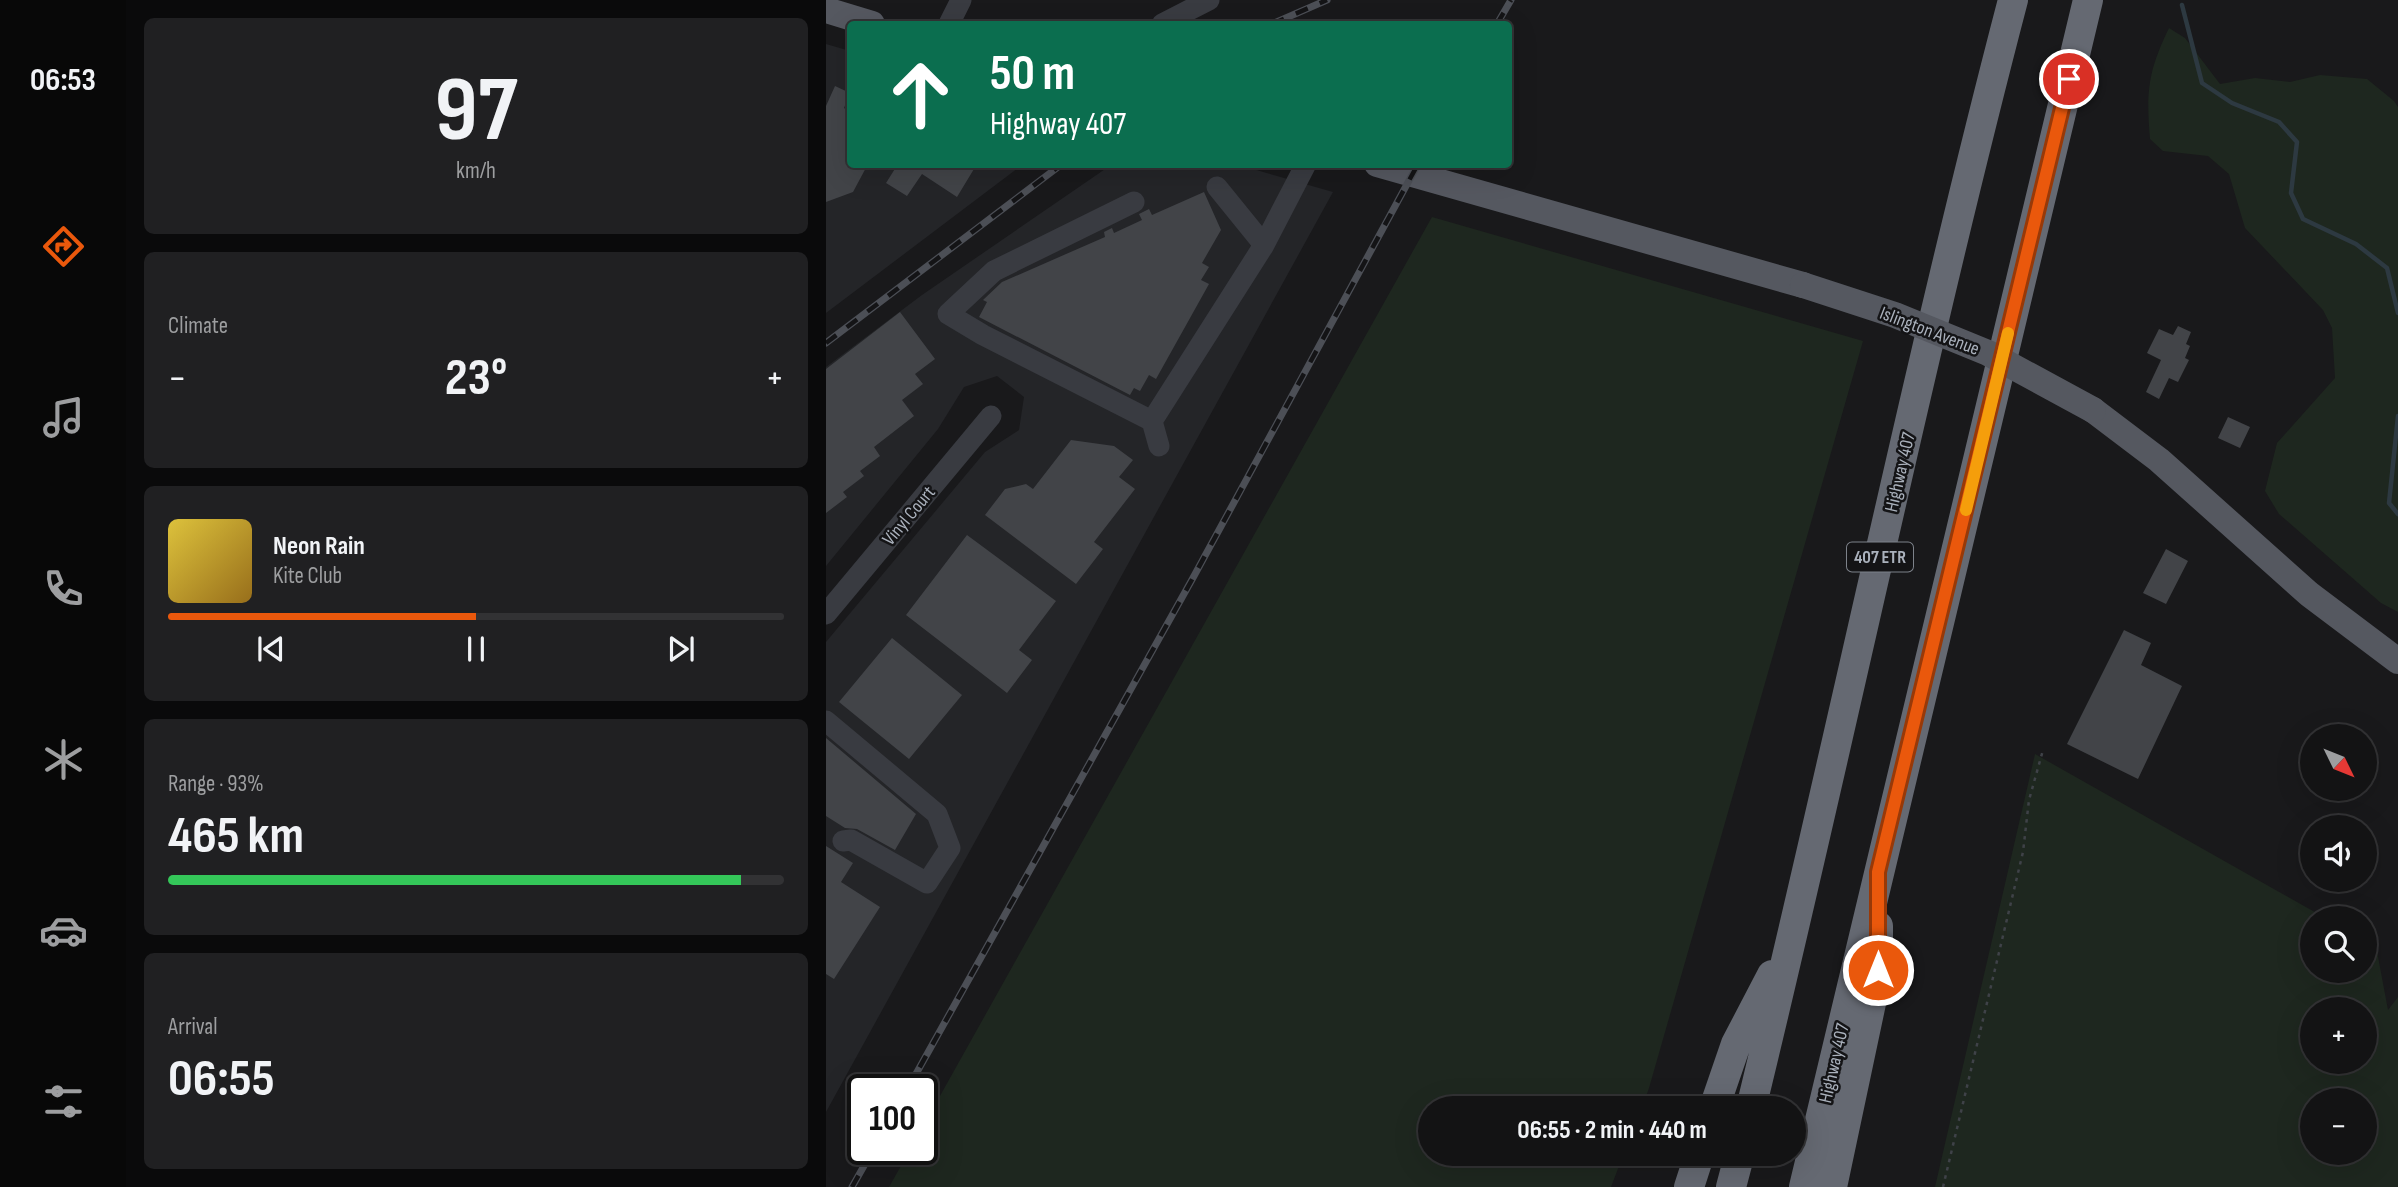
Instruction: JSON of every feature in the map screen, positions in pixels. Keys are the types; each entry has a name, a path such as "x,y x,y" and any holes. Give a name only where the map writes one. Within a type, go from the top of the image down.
{"highway":[{"name":"Highway 407","path":"1754,1096 1966,180 2013,0"},
{"name":"Highway 407","path":"1804,1187 2088,0"},
{"path":"1832,1187 1878,970 1878,872"},
{"path":"1718,1096 1736,1044 1793,935"},
{"path":"1689,1187 1695,1166"},
{"path":"1731,1187 1737,1166"}],"main road":[{"path":"826,10 862,21"},
{"name":"Islington Avenue","path":"1391,168 1803,285 1895,315 1988,353 2093,411 2170,469 2309,594 2398,661"}],"street":[{"path":"950,21 961,0"},
{"path":"1167,21 1209,0"},
{"path":"1158,446 1152,421 1264,245 1304,168"},
{"path":"1217,187 1264,245"},
{"path":"1134,202 994,271 948,314 983,335 1152,421"},
{"name":"Vinyl Court","path":"826,614 991,416"},
{"path":"826,721 937,814 950,848 927,883 851,840 843,841"}],"path":[{"path":"1943,1187 2023,852 2032,789 2043,750"}],"shaded area":[{"path":"2169,28 2185,38 2220,84 2255,78 2290,82 2320,75 2367,79 2398,107 2398,612 2381,603 2279,514 2265,491 2277,443 2335,378 2332,328 2323,310 2245,228 2229,174 2208,156 2163,151 2150,139 2150,82"},
{"path":"826,44 847,50 847,168 1018,168 826,313"},
{"path":"1107,168 1249,168 1333,192 826,1112 826,642 985,452 1019,430 1024,397 997,376 964,387 938,429 826,566 826,367 922,295"},
{"path":"1432,217 1863,341 1646,1096 1418,1096 1418,1166 1619,1166 1611,1187 889,1187 901,1165 938,1165 938,1099"},
{"path":"2035,754 2304,906 2300,906 2300,983 2377,983 2377,951 2388,1010 2398,997 2398,1187 1935,1187"}],"building":[{"path":"835,86 847,92 844,108 847,110 847,168 866,168 853,192 826,202 826,106"},
{"path":"895,168 975,168 957,197 922,174 907,196 886,183"},
{"path":"1204,192 1221,230 1202,263 1209,267 1201,280 1209,284 1156,379 1149,375 1140,391 1134,388 1130,395 979,317 987,302 983,300 1002,282 1105,237 1104,232 1112,228 1114,233 1142,220 1139,214 1149,209 1152,215"},
{"path":"900,312 935,359 915,374 923,384 902,400 914,416 874,447 880,456 860,471 864,476 843,492 847,497 826,513 826,369"},
{"path":"2178,326 2191,332 2186,344 2190,346 2185,358 2189,360 2178,382 2169,378 2159,399 2146,392 2161,360 2147,353 2159,329 2173,335"},
{"path":"2228,417 2250,427 2240,448 2218,438"},
{"path":"1071,440 1114,446 1133,460 1119,477 1135,489 1094,542 1103,549 1076,584 985,515 1005,489 1026,484 1033,489"},
{"path":"967,535 1056,601 1019,650 1032,660 1007,693 906,615"},
{"path":"2166,549 2188,561 2166,604 2143,593"},
{"path":"2124,630 2151,643 2141,665 2182,686 2138,779 2067,744"},
{"path":"892,638 962,695 909,759 839,702"},
{"path":"826,738 916,814 895,850 857,829 845,828 826,816"},
{"path":"826,846 853,863 841,882 880,907 834,979 826,974"}],"waterway":[{"path":"2182,5 2202,83 2232,103 2279,122 2297,142 2291,193 2303,219 2356,244 2387,268 2398,313"},
{"path":"2398,416 2389,503 2398,514"}],"railway":[{"path":"1279,21 1327,0"},
{"path":"1499,21 1511,0"},
{"path":"826,343 1057,168"},
{"path":"916,1074 1194,576 1416,168"},
{"path":"852,1187 864,1165"}],"slow traffic":[{"path":"1966,510 2008,333"}],"route":[{"path":"1878,970 1878,872 2069,79"}]}
